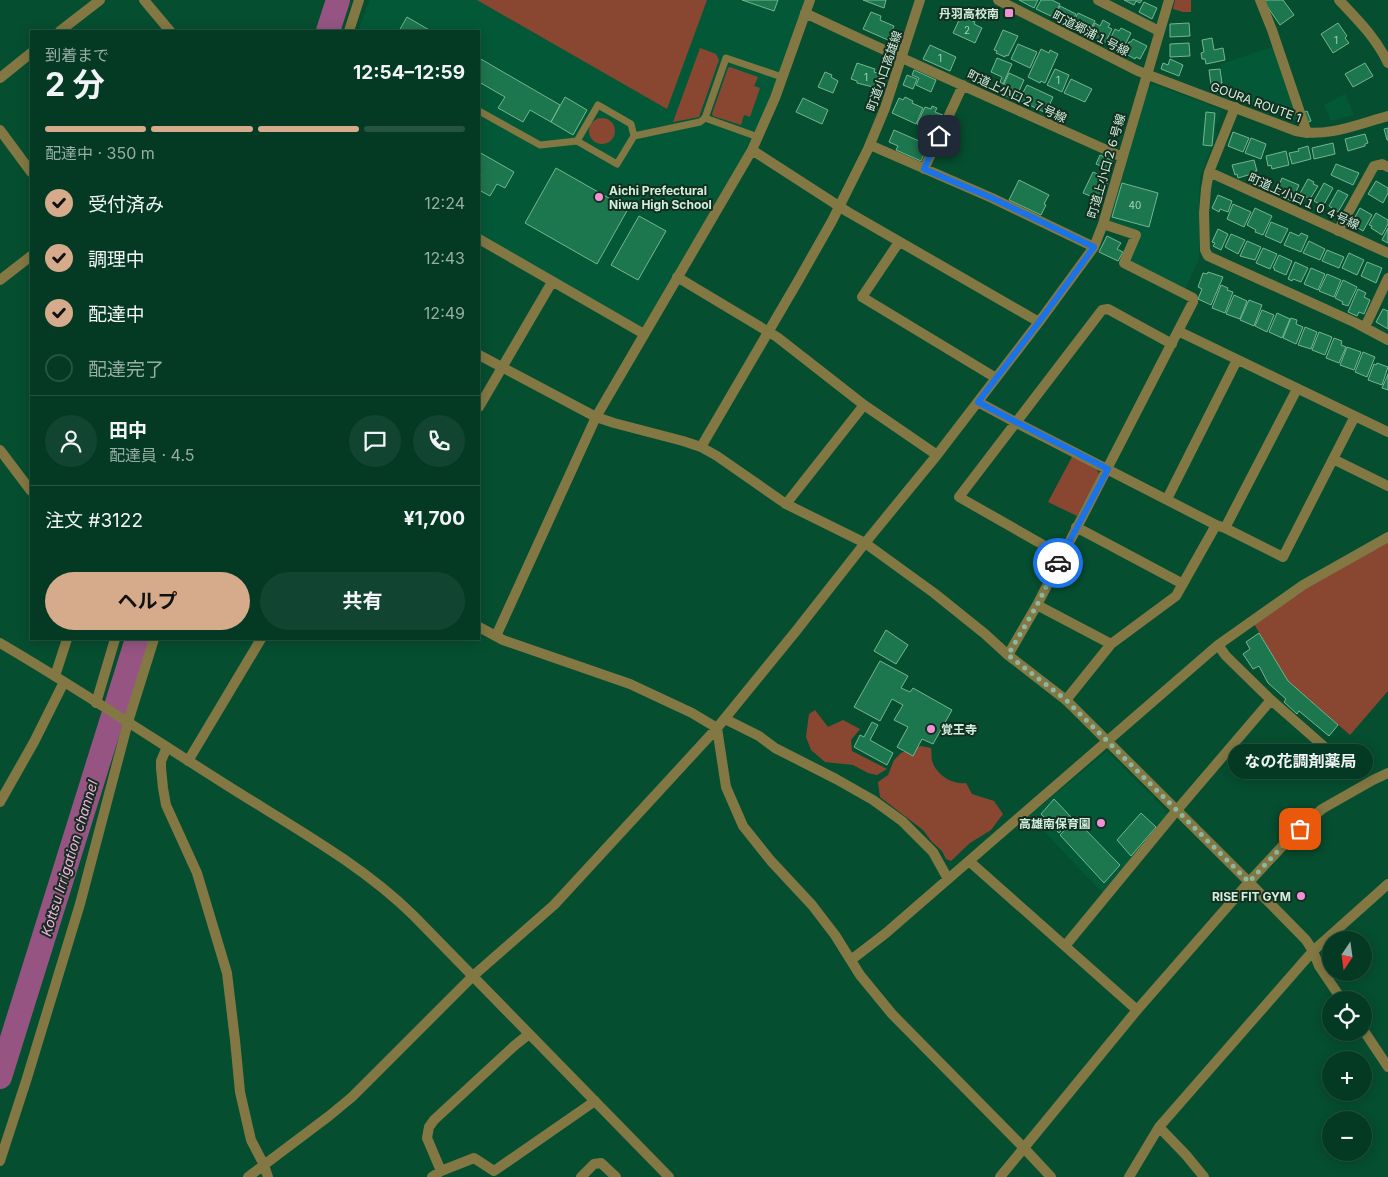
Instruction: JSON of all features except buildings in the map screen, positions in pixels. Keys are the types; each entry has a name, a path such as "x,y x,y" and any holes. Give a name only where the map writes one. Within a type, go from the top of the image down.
{"street":[{"path":"61,30 100,0"},
{"path":"144,0 169,30"},
{"path":"349,30 359,0"},
{"path":"496,636 596,417 752,150 772,105 810,0"},
{"name":"町道小口高雄線","path":"701,447 840,206 869,147 885,108 920,0"},
{"name":"町道郷浦１号線","path":"998,0 1146,74"},
{"path":"1098,0 1160,31"},
{"name":"町道上小口２６号線","path":"248,1177 329,1116 352,1096 473,976 554,905 725,719 978,402 1094,247 1103,224 1169,0"},
{"path":"1260,0 1268,17 1307,133"},
{"path":"1345,3 1377,43 1388,63"},
{"name":"町道上小口２７号線","path":"805,13 890,54 963,85 1122,158"},
{"path":"0,78 30,54"},
{"name":"GOURA ROUTE 1","path":"1146,74 1307,133 1330,132 1388,116"},
{"path":"924,169 963,85"},
{"path":"1235,107 1209,172 1206,188 1204,214 1205,250 1208,256 1365,327 1388,340"},
{"path":"0,130 30,171"},
{"path":"869,147 992,198 1094,247"},
{"path":"752,150 899,242 1039,322"},
{"path":"1338,230 1374,166 1382,164 1388,167"},
{"name":"町道上小口１０４号線","path":"1209,172 1388,253"},
{"path":"1008,655 1037,605 1193,302 1193,298 1124,263 1136,234 1103,224"},
{"path":"480,240 644,334"},
{"path":"899,242 862,297 996,378"},
{"path":"0,280 30,257"},
{"path":"677,277 768,332 864,405 937,454"},
{"path":"1365,327 1388,278"},
{"path":"480,406 552,282"},
{"path":"1062,555 959,497 1102,310 1108,309 1172,344"},
{"path":"1178,331 1388,432"},
{"path":"480,356 596,417 701,447 786,504 865,543 934,593 1008,655 1066,700 1306,940 1319,966 1336,991"},
{"path":"1167,499 1237,360"},
{"path":"1066,700 1112,644 1176,596 1221,526 1297,389"},
{"path":"978,402 1282,557 1355,416"},
{"path":"786,504 864,405"},
{"path":"0,450 30,490"},
{"path":"1333,459 1388,486"},
{"path":"1076,527 1183,584"},
{"path":"851,960 969,861 1218,645 1303,585 1388,537"},
{"path":"1037,605 1112,644"},
{"path":"480,627 503,640 630,684 692,713 717,728 726,787 743,826 812,905 835,935 860,975 892,1014 1050,1177"},
{"path":"55,676 67,640"},
{"path":"99,704 115,640"},
{"path":"0,1161 80,904 128,722 154,640"},
{"path":"188,760 260,640"},
{"path":"0,643 320,844 381,886 473,976 669,1177"},
{"path":"1218,645 1226,656 1271,700 1336,757"},
{"path":"0,802 34,742 64,682"},
{"path":"1065,946 1271,700"},
{"path":"725,719 873,800 902,821 932,852 948,879"},
{"path":"167,747 161,761 166,805 196,873 227,973 240,1092 251,1140 268,1177"},
{"path":"1000,1177 1137,1010 1289,839 1322,809 1388,773"},
{"path":"969,861 1137,1010"},
{"path":"1129,1177 1159,1127 1313,951 1388,884"},
{"path":"529,1034 434,1120 429,1128 427,1138 437,1174 474,1158 494,1171 595,1101"},
{"path":"1371,1041 1388,1066"},
{"path":"1159,1127 1204,1177"},
{"path":"580,1177 594,1164 601,1163 616,1177"}],"lane":[{"path":"634,136 700,122 705,118 726,58 782,77"},
{"path":"480,112 540,145 577,141 617,164 634,136 631,124 598,105 577,141"},
{"path":"705,118 758,137"}],"shaded area":[{"name":"Aichi Prefectural Niwa High School","path":"370,0 805,0 769,102 742,157 643,326 639,327 480,237 480,30 358,30"},
{"path":"477,0 707,0 667,109"},
{"path":"1175,0 1191,0 1191,12 1173,9"},
{"path":"1275,46 1302,123 1225,95 1220,64"},
{"path":"700,48 716,54 719,60 699,117 673,122"},
{"path":"730,67 758,77 754,86 760,88 750,117 744,115 741,125 713,116 712,114 728,68"},
{"path":"1154,84 1222,110 1215,128 1217,134 1200,177 1199,259 1185,289 1129,261 1141,233 1108,222 1147,87"},
{"path":"1345,94 1354,115 1331,121 1324,105"},
{"path":"602,118 611,122 615,131 611,140 602,144 593,140 589,131 593,122"},
{"path":"1073,455 1096,468 1099,474 1077,516 1048,502"},
{"path":"1388,541 1388,691 1350,735 1288,681 1254,624 1305,588"},
{"path":"815,710 828,727 843,720 860,729 851,740 852,751 887,769 877,775 868,773 853,765 825,762 811,750 806,737 809,714"},
{"path":"921,746 931,748 934,765 940,774 955,782 966,783 972,794 994,801 1003,814 991,830 970,843 951,861 946,859 942,851 923,830 880,797 878,782 888,775 894,760 901,753"},
{"name":"高雄南保育園","path":"1107,751 1169,814 1105,895 1029,816"}],"waterway":[{"name":"Kottsu Irrigation channel","path":"328,30 338,0"},
{"name":"Kottsu Irrigation channel","path":"0,1077 137,640"}],"way so far":[{"path":"1058,563 1037,605 1008,655 1066,700 1249,882 1300,829"}],"place":[{"name":"丹羽高校南","path":"1009,13"},
{"name":"Aichi Prefectural Niwa High School","path":"599,197"},
{"name":"覚王寺","path":"931,729"},
{"name":"高雄南保育園","path":"1101,823"},
{"name":"なの花調剤薬局","path":"1300,829"},
{"name":"RISE FIT GYM","path":"1301,896"}],"route":[{"path":"939,136 924,169 992,198 1094,247 978,402 1108,469 1058,563"}]}
